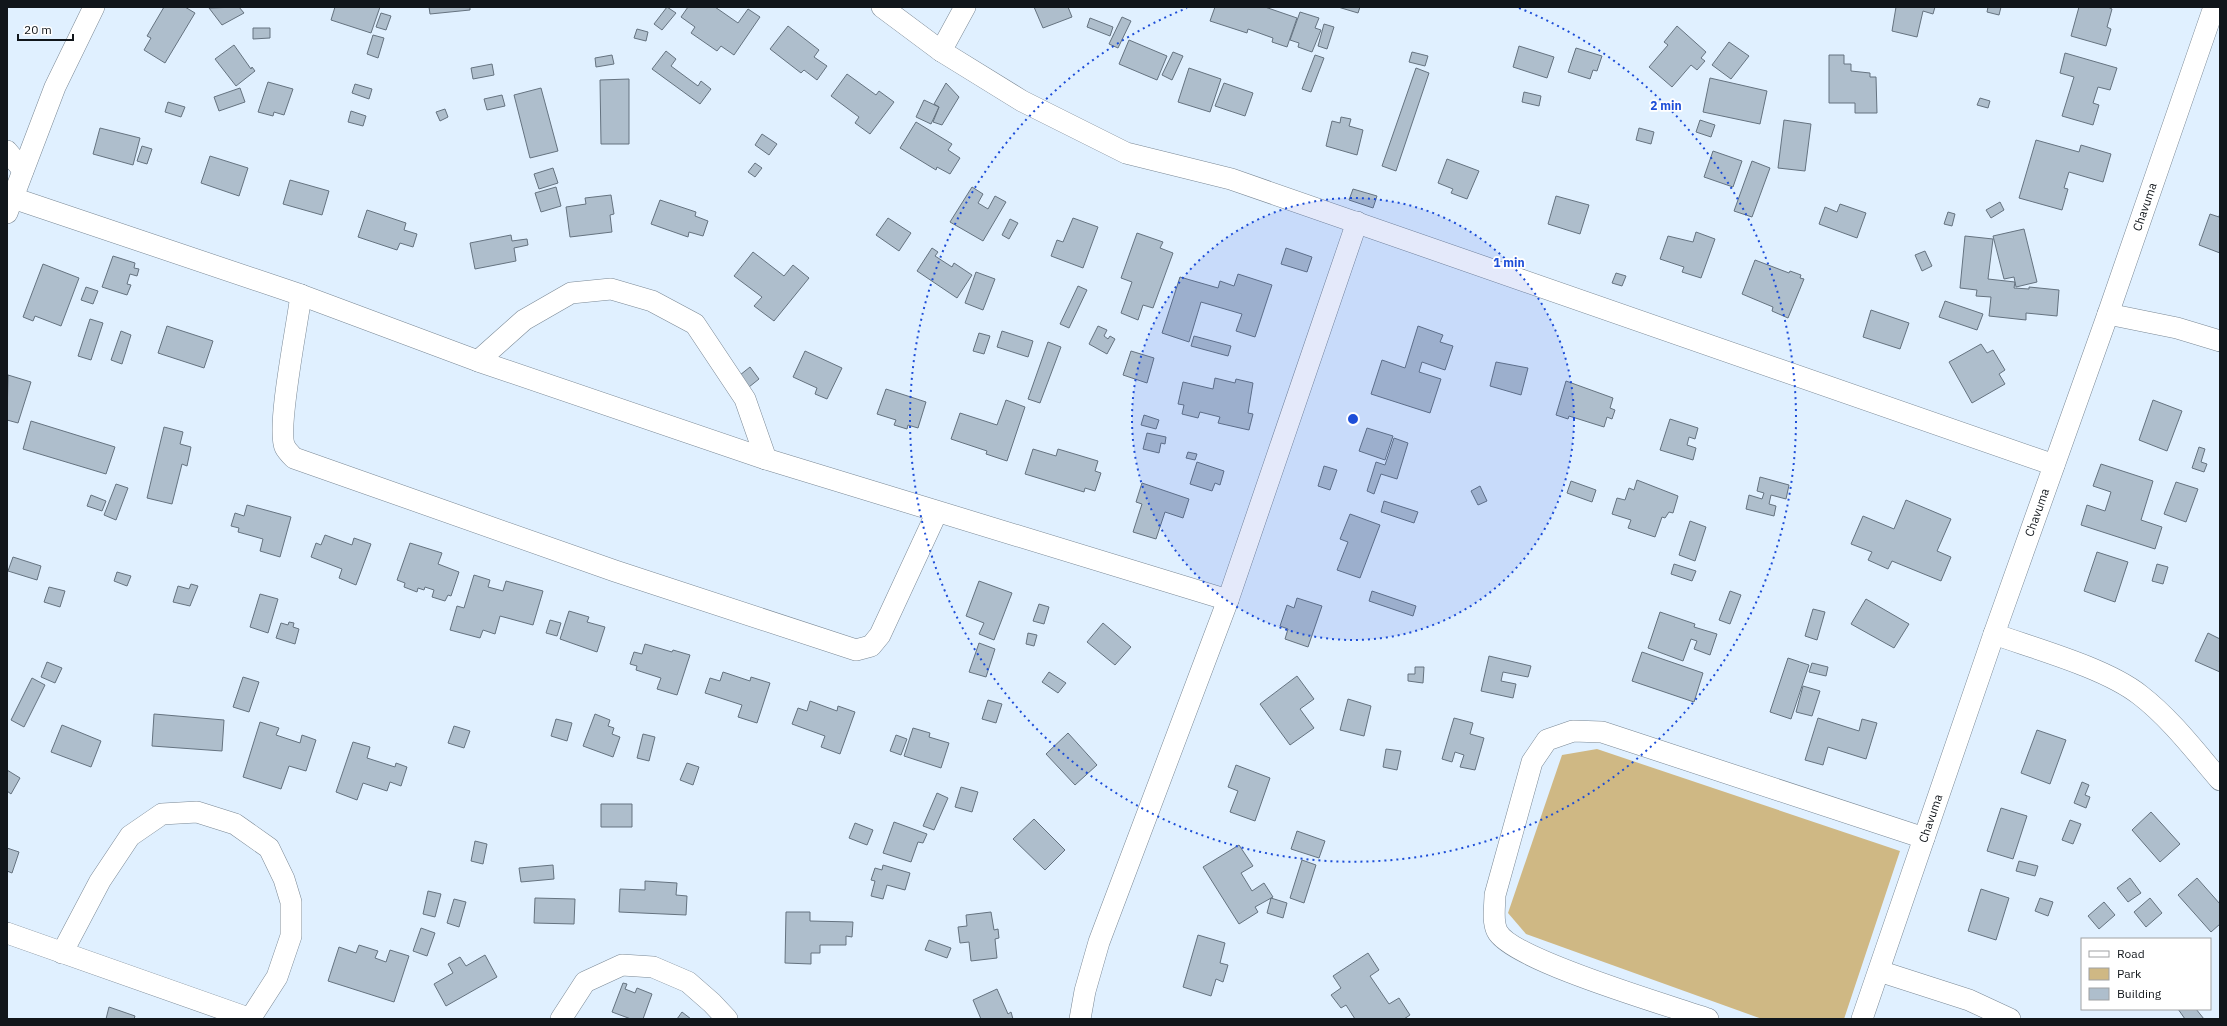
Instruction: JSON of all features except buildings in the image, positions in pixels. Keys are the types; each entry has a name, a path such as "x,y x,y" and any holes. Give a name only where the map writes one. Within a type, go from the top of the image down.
{"street":[{"path":"94,7 55,87 10,205 302,295 478,361 766,459 1228,600"},
{"path":"882,7 941,51 1022,101 1126,153 1231,179 2054,465"},
{"path":"941,51 965,7"},
{"name":"Chavuma","path":"1862,1019 1994,634 2108,314 2214,7"},
{"path":"7,151 23,170"},
{"path":"1080,1019 1085,991 1099,942 1228,600 1357,222"},
{"path":"478,361 524,320 571,293 611,289 652,301 695,324 745,399 766,459"},
{"path":"302,295 285,399 282,428 284,446 294,458 615,571 856,650 870,646 880,635 937,512"},
{"path":"2108,314 2177,328 2220,341"},
{"path":"1994,634 2105,675 2139,694 2165,716 2220,780"},
{"path":"1708,1019 1549,965 1510,945 1497,931 1494,917 1495,895 1532,762 1547,740 1573,731 1602,732 1924,838"},
{"path":"7,933 62,953 251,1019 277,977 291,936 291,902 284,880 269,848 235,824 197,812 162,814 130,836 100,881 62,953"},
{"path":"561,1019 585,982 622,965 653,968 688,982 712,1003 727,1019"},
{"path":"1879,971 1969,1000 2010,1019"}],"green space":[{"path":"1597,749 1900,851 1844,1019 1762,1019 1526,934 1508,913 1562,755"}]}
